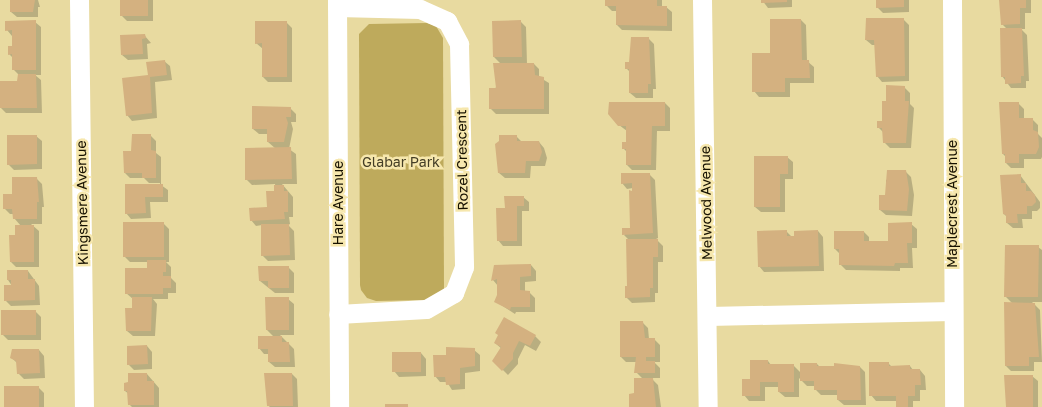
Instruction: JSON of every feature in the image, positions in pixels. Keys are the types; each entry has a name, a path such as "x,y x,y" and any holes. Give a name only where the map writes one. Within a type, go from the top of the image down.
{"street":[{"name":"Kingsmere Avenue","path":"79,0 84,407"},
{"name":"Melwood Avenue","path":"702,0 708,407"},
{"name":"Maplecrest Avenue","path":"952,0 952,311 954,407"},
{"name":"Hare Avenue","path":"337,3 339,407"},
{"name":"Rozel Crescent","path":"337,3 420,10 447,21 459,44 464,267 454,293 426,309 338,314"},
{"path":"708,316 952,311"}],"green space":[{"name":"Glabar Park","path":"427,23 436,26 443,38 444,289 429,300 376,301 367,298 360,285 359,34 369,24"}],"building":[{"path":"10,0 35,0 33,12 10,12"},
{"path":"120,0 148,0 148,16 120,16"},
{"path":"605,0 657,0 657,6 667,6 667,26 616,25 616,6 605,6"},
{"path":"761,0 787,0 787,2 761,3"},
{"path":"876,0 904,0 904,7 876,8"},
{"path":"999,0 1026,0 1026,8 1020,8 1020,24 1001,25"},
{"path":"866,18 904,18 905,76 876,77 874,40 865,40"},
{"path":"770,19 801,19 802,60 809,60 810,78 785,78 785,92 752,92 752,53 770,53"},
{"path":"36,20 36,70 12,70 12,54 8,55 8,46 12,46 12,30 5,31 5,21"},
{"path":"521,20 522,57 493,57 492,21"},
{"path":"255,21 287,21 287,77 262,77 262,43 255,44"},
{"path":"1000,28 1022,28 1024,76 1021,76 1021,83 1005,84 1005,77 1001,77"},
{"path":"145,34 146,38 142,39 143,54 121,55 120,35"},
{"path":"631,37 649,37 651,84 648,84 648,93 629,93 629,69 625,69 625,62 629,62"},
{"path":"165,60 167,75 150,77 152,113 126,116 122,78 148,75 146,62"},
{"path":"493,63 534,63 535,75 544,77 544,109 489,109 489,88 496,88"},
{"path":"18,74 36,74 37,108 0,108 0,81 17,81"},
{"path":"886,85 905,86 905,101 909,101 906,143 883,143 882,128 877,128 877,121 882,121 882,101 886,101"},
{"path":"609,102 665,102 665,126 652,126 651,165 626,165 626,149 622,149 622,142 626,142 626,126 618,126 608,114"},
{"path":"999,102 1019,102 1019,118 1033,118 1033,130 1038,132 1039,147 1036,154 1019,154 1019,163 1005,163 1005,154 1002,154"},
{"path":"252,106 291,107 291,117 286,117 288,123 284,142 267,142 267,129 252,129"},
{"path":"132,134 151,134 151,150 156,151 156,178 142,178 142,173 124,173 123,151 131,151"},
{"path":"7,135 37,135 37,164 7,165"},
{"path":"499,135 517,135 517,141 539,141 542,152 539,161 526,161 525,173 498,173 495,144 499,141"},
{"path":"291,147 292,179 245,180 245,148"},
{"path":"754,156 788,156 788,174 780,174 780,207 754,207"},
{"path":"887,170 906,170 909,189 907,211 879,210 879,195 885,195"},
{"path":"621,173 650,173 653,233 622,235 622,228 630,228 629,190 632,191 632,183 621,184"},
{"path":"1021,174 1021,183 1026,183 1026,191 1031,191 1035,195 1036,202 1032,206 1027,206 1027,214 1017,214 1018,223 1006,223 1006,215 1003,214 1000,175"},
{"path":"12,177 37,177 39,202 37,202 37,219 13,219 12,209 3,209 3,194 12,194"},
{"path":"125,184 163,184 163,197 145,197 146,213 125,214"},
{"path":"274,185 284,185 284,191 288,191 288,212 284,212 285,219 250,221 249,208 267,207 266,191 274,191"},
{"path":"504,196 524,196 524,206 517,206 517,241 497,241 496,208 505,208"},
{"path":"123,222 164,222 164,257 123,257"},
{"path":"912,222 912,243 907,243 908,263 895,263 894,266 839,265 839,249 834,249 834,231 864,231 864,241 888,241 888,223"},
{"path":"261,224 289,224 290,255 261,256"},
{"path":"15,225 34,225 34,262 10,262 9,235 15,235"},
{"path":"787,230 787,236 794,236 794,231 818,230 819,266 758,267 757,231"},
{"path":"626,239 658,239 658,257 653,257 653,288 650,288 650,297 625,298 625,286 627,286"},
{"path":"1005,245 1039,245 1038,297 1004,297"},
{"path":"147,260 166,260 166,272 163,272 163,276 171,276 171,288 163,288 163,294 125,294 125,268 147,268"},
{"path":"531,264 531,276 520,277 520,290 530,291 530,307 511,307 510,310 494,302 497,295 497,279 491,281 494,265"},
{"path":"258,266 289,266 289,288 268,288 268,281 259,281"},
{"path":"7,270 28,270 28,279 35,279 35,300 4,301 4,285 11,285 11,280 7,280"},
{"path":"132,297 152,297 151,331 126,331 125,308 132,308"},
{"path":"265,297 289,297 289,330 266,330"},
{"path":"1004,302 1035,303 1039,357 1029,357 1029,366 1005,366"},
{"path":"1,310 36,310 36,335 1,335"},
{"path":"504,317 536,335 530,346 519,341 513,353 513,359 502,371 492,361 501,347 494,343 498,335 495,333"},
{"path":"620,321 643,321 645,338 655,338 655,357 646,357 646,361 655,361 655,373 634,373 636,357 620,357"},
{"path":"258,336 282,336 282,342 289,342 290,362 268,362 268,349 258,349"},
{"path":"147,345 148,364 127,365 127,346"},
{"path":"446,347 475,348 475,366 460,368 460,384 446,385 445,377 434,377 433,355 446,355"},
{"path":"12,349 39,349 40,373 17,374 16,361 10,358"},
{"path":"392,352 421,352 421,372 392,372"},
{"path":"750,360 768,360 768,364 794,364 794,392 778,392 778,382 760,382 760,396 742,396 742,379 750,379"},
{"path":"869,362 889,362 889,366 910,365 910,369 920,369 921,385 915,385 915,396 908,396 908,407 896,407 896,396 869,396"},
{"path":"800,363 817,363 817,366 834,366 834,363 860,366 861,400 837,400 837,390 814,390 814,381 800,381"},
{"path":"128,373 147,373 147,381 154,381 154,405 128,405 127,391 124,391 124,383 128,382"},
{"path":"264,373 292,373 293,406 267,406"},
{"path":"1004,375 1033,375 1033,407 1006,407"},
{"path":"634,378 653,378 656,407 629,407 629,394 634,393"},
{"path":"4,386 39,386 39,407 4,407"},
{"path":"385,404 408,404 408,407 385,407"}]}
